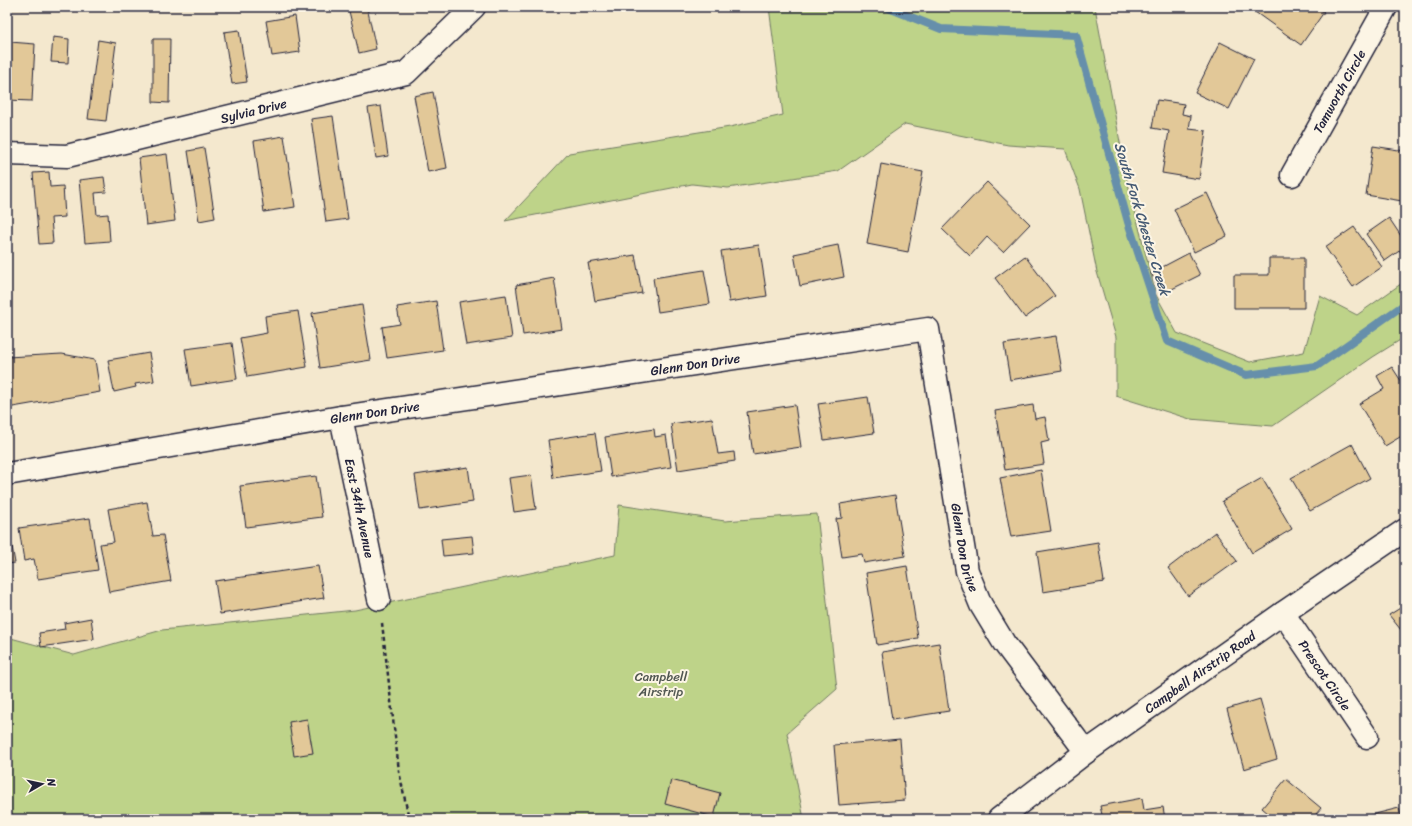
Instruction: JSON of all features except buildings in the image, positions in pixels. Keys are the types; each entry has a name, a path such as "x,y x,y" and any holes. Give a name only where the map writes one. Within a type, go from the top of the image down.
{"street":[{"name":"Sylvia Drive","path":"7,154 67,156 406,73 474,7"},
{"name":"Tamworth Circle","path":"1292,175 1386,7"},
{"name":"Glenn Don Drive","path":"7,474 341,417 928,330 967,571 981,605 1004,643 1086,752"},
{"name":"East 34th Avenue","path":"341,417 379,599"},
{"name":"Campbell Airstrip Road","path":"1005,817 1086,752 1283,613 1405,530"},
{"name":"Prescot Circle","path":"1283,613 1367,737"}],"path":[{"path":"379,599 399,771 409,819"}],"green space":[{"path":"769,7 1095,7 1127,180 1156,295 1177,333 1250,362 1304,352 1320,296 1357,315 1405,281 1405,337 1373,357 1273,426 1190,419 1116,396 1116,337 1097,272 1080,189 1065,149 1008,145 905,124 838,171 728,188 692,184 505,221 569,153 730,127 783,115"},
{"name":"Campbell Airstrip","path":"619,505 725,521 817,514 837,689 787,733 804,819 7,819 7,637 74,655 162,630 355,610 615,555"}],"waterway":[{"name":"South Fork Chester Creek","path":"886,7 941,29 1076,35 1128,222 1167,341 1246,375 1317,366 1405,304"}]}
